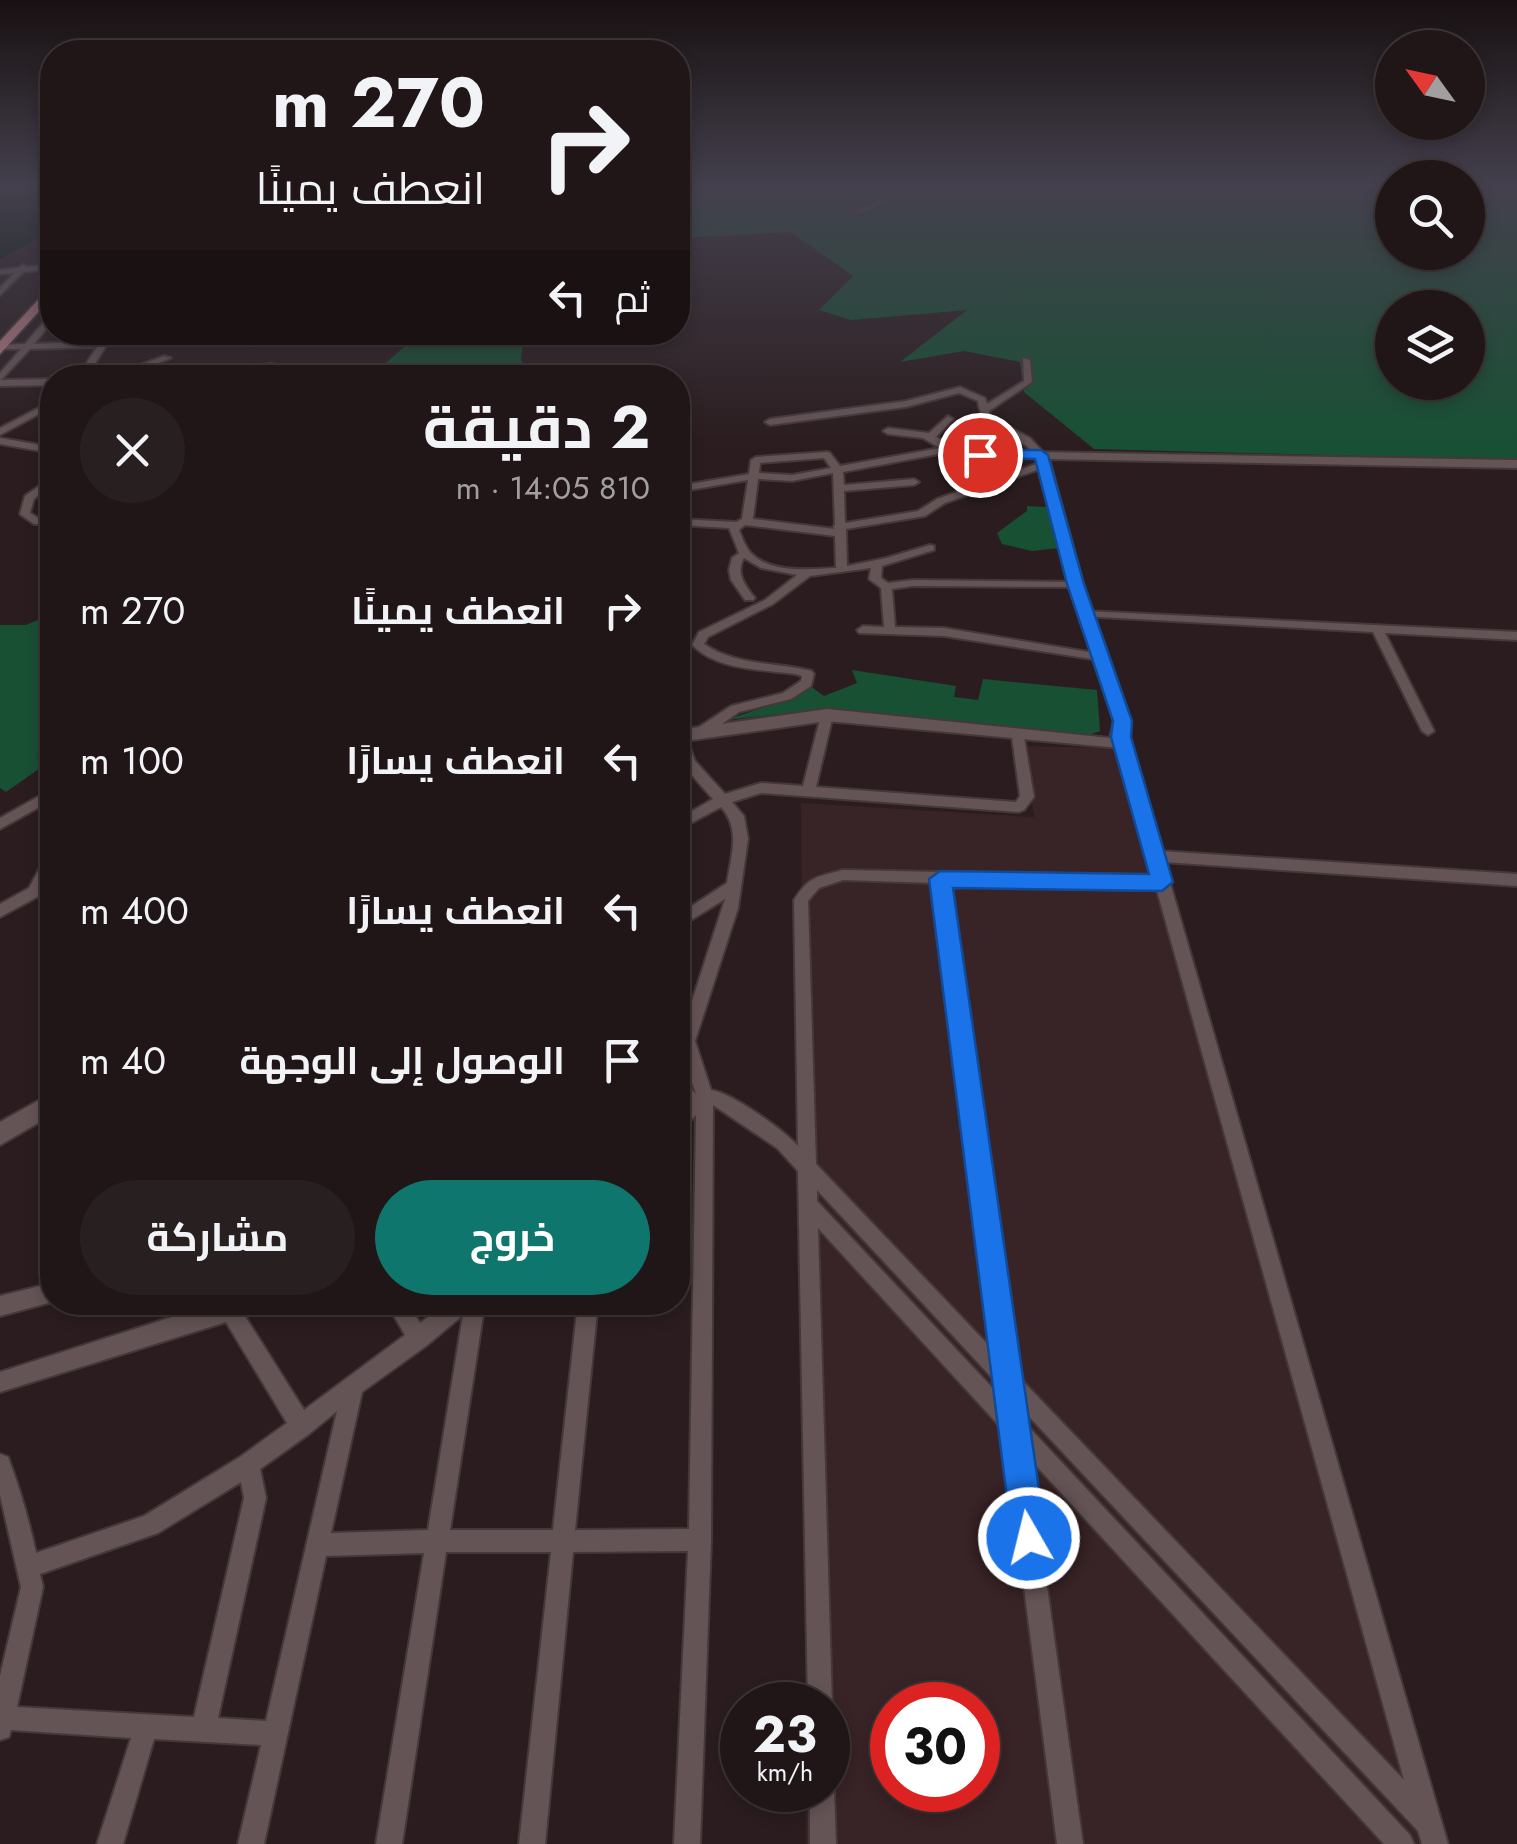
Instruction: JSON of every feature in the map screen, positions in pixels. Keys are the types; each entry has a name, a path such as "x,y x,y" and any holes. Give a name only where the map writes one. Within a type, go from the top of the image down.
{"main road":[{"path":"1,348 40,303"}],"street":[{"path":"0,294 20,272"},
{"path":"0,381 40,331"},
{"path":"1,348 58,345"},
{"path":"147,365 167,358"},
{"path":"982,411 1028,382 1026,360"},
{"path":"0,381 40,382"},
{"path":"770,422 906,404 960,390 982,400 986,418 1028,440 1042,460 1076,584 1122,721 1121,737 1432,1834"},
{"path":"0,432 40,410"},
{"path":"931,437 948,419"},
{"path":"888,431 931,437 949,449"},
{"path":"32,445 40,441"},
{"path":"0,442 40,447"},
{"path":"690,487 753,476 792,478 949,449 1042,460 1517,464"},
{"path":"747,522 756,460 827,455 838,471 842,569"},
{"path":"690,523 747,522 838,530 921,514 941,501 1042,460"},
{"path":"838,488 914,482"},
{"path":"40,489 29,498 25,514 40,522"},
{"path":"734,525 745,554 763,566 806,573 877,564 930,548"},
{"path":"745,554 733,569 736,584 749,598"},
{"path":"877,564 876,583 886,587 913,583 1076,584"},
{"path":"701,732 735,709 786,696 808,683 808,674 723,658 698,645 703,635 769,602 806,573"},
{"path":"886,587 890,631"},
{"path":"1086,614 1517,636"},
{"path":"1377,628 1428,730"},
{"path":"863,630 1016,642 1101,658"},
{"path":"809,789 828,715"},
{"path":"690,734 828,715 1084,744 1114,744 1121,737"},
{"path":"690,818 722,800 761,788 1019,807 1027,797 1018,737"},
{"path":"690,765 737,816 741,839 730,908 690,1015"},
{"path":"0,824 40,801"},
{"path":"1155,856 1517,880"},
{"path":"820,1682 801,900 814,884 833,876 1162,882"},
{"path":"940,879 1070,1844"},
{"path":"35,890 40,881"},
{"path":"690,914 732,887"},
{"path":"0,911 40,888"},
{"path":"686,1844 700,1540 700,1101 690,1065"},
{"path":"690,1095 700,1101 720,1099 782,1142 1009,1386 1153,1532 1432,1834"},
{"path":"690,1110 700,1101"},
{"path":"0,1134 40,1110"},
{"path":"810,1206 1401,1844"},
{"path":"0,1306 40,1297"},
{"path":"0,1382 203,1315"},
{"path":"232,1315 302,1427"},
{"path":"403,1315 419,1339"},
{"path":"28,1567 150,1526 248,1466 449,1315"},
{"path":"389,1844 473,1315"},
{"path":"532,1844 587,1315"},
{"path":"981,1388 1009,1386"},
{"path":"251,1844 352,1391"},
{"path":"0,1465 7,1512 32,1587 2,1723 276,1734"},
{"path":"202,1730 255,1498 248,1466"},
{"path":"1120,1538 1153,1532"},
{"path":"318,1544 438,1538 564,1543 700,1540"},
{"path":"110,1844 146,1727"},
{"path":"822,1812 823,1844"}],"shaded area":[{"path":"1024,746 1118,748 1421,1844 806,1844 806,1812 850,1812 850,1682 806,1682 801,803 1034,817"}],"green space":[{"path":"847,272 1517,272 1517,460 1094,449 1024,392 1020,362 964,351 900,362 967,310 851,320 819,310 853,276"},
{"path":"406,345 523,345 521,361 526,365 384,365"},
{"path":"1027,506 1047,507 1059,548 1032,551 1002,544 997,533 1027,511"},
{"path":"40,619 40,768 6,792 0,788 0,625 26,625"},
{"path":"852,670 956,686 954,697 978,700 983,679 1097,690 1100,731 1077,739 827,709 726,720 791,698 810,686 824,696 857,683"}],"route":[{"path":"980,455 1041,455 1076,584 1122,721 1121,737 1162,882 940,879 1029,1538"}]}
